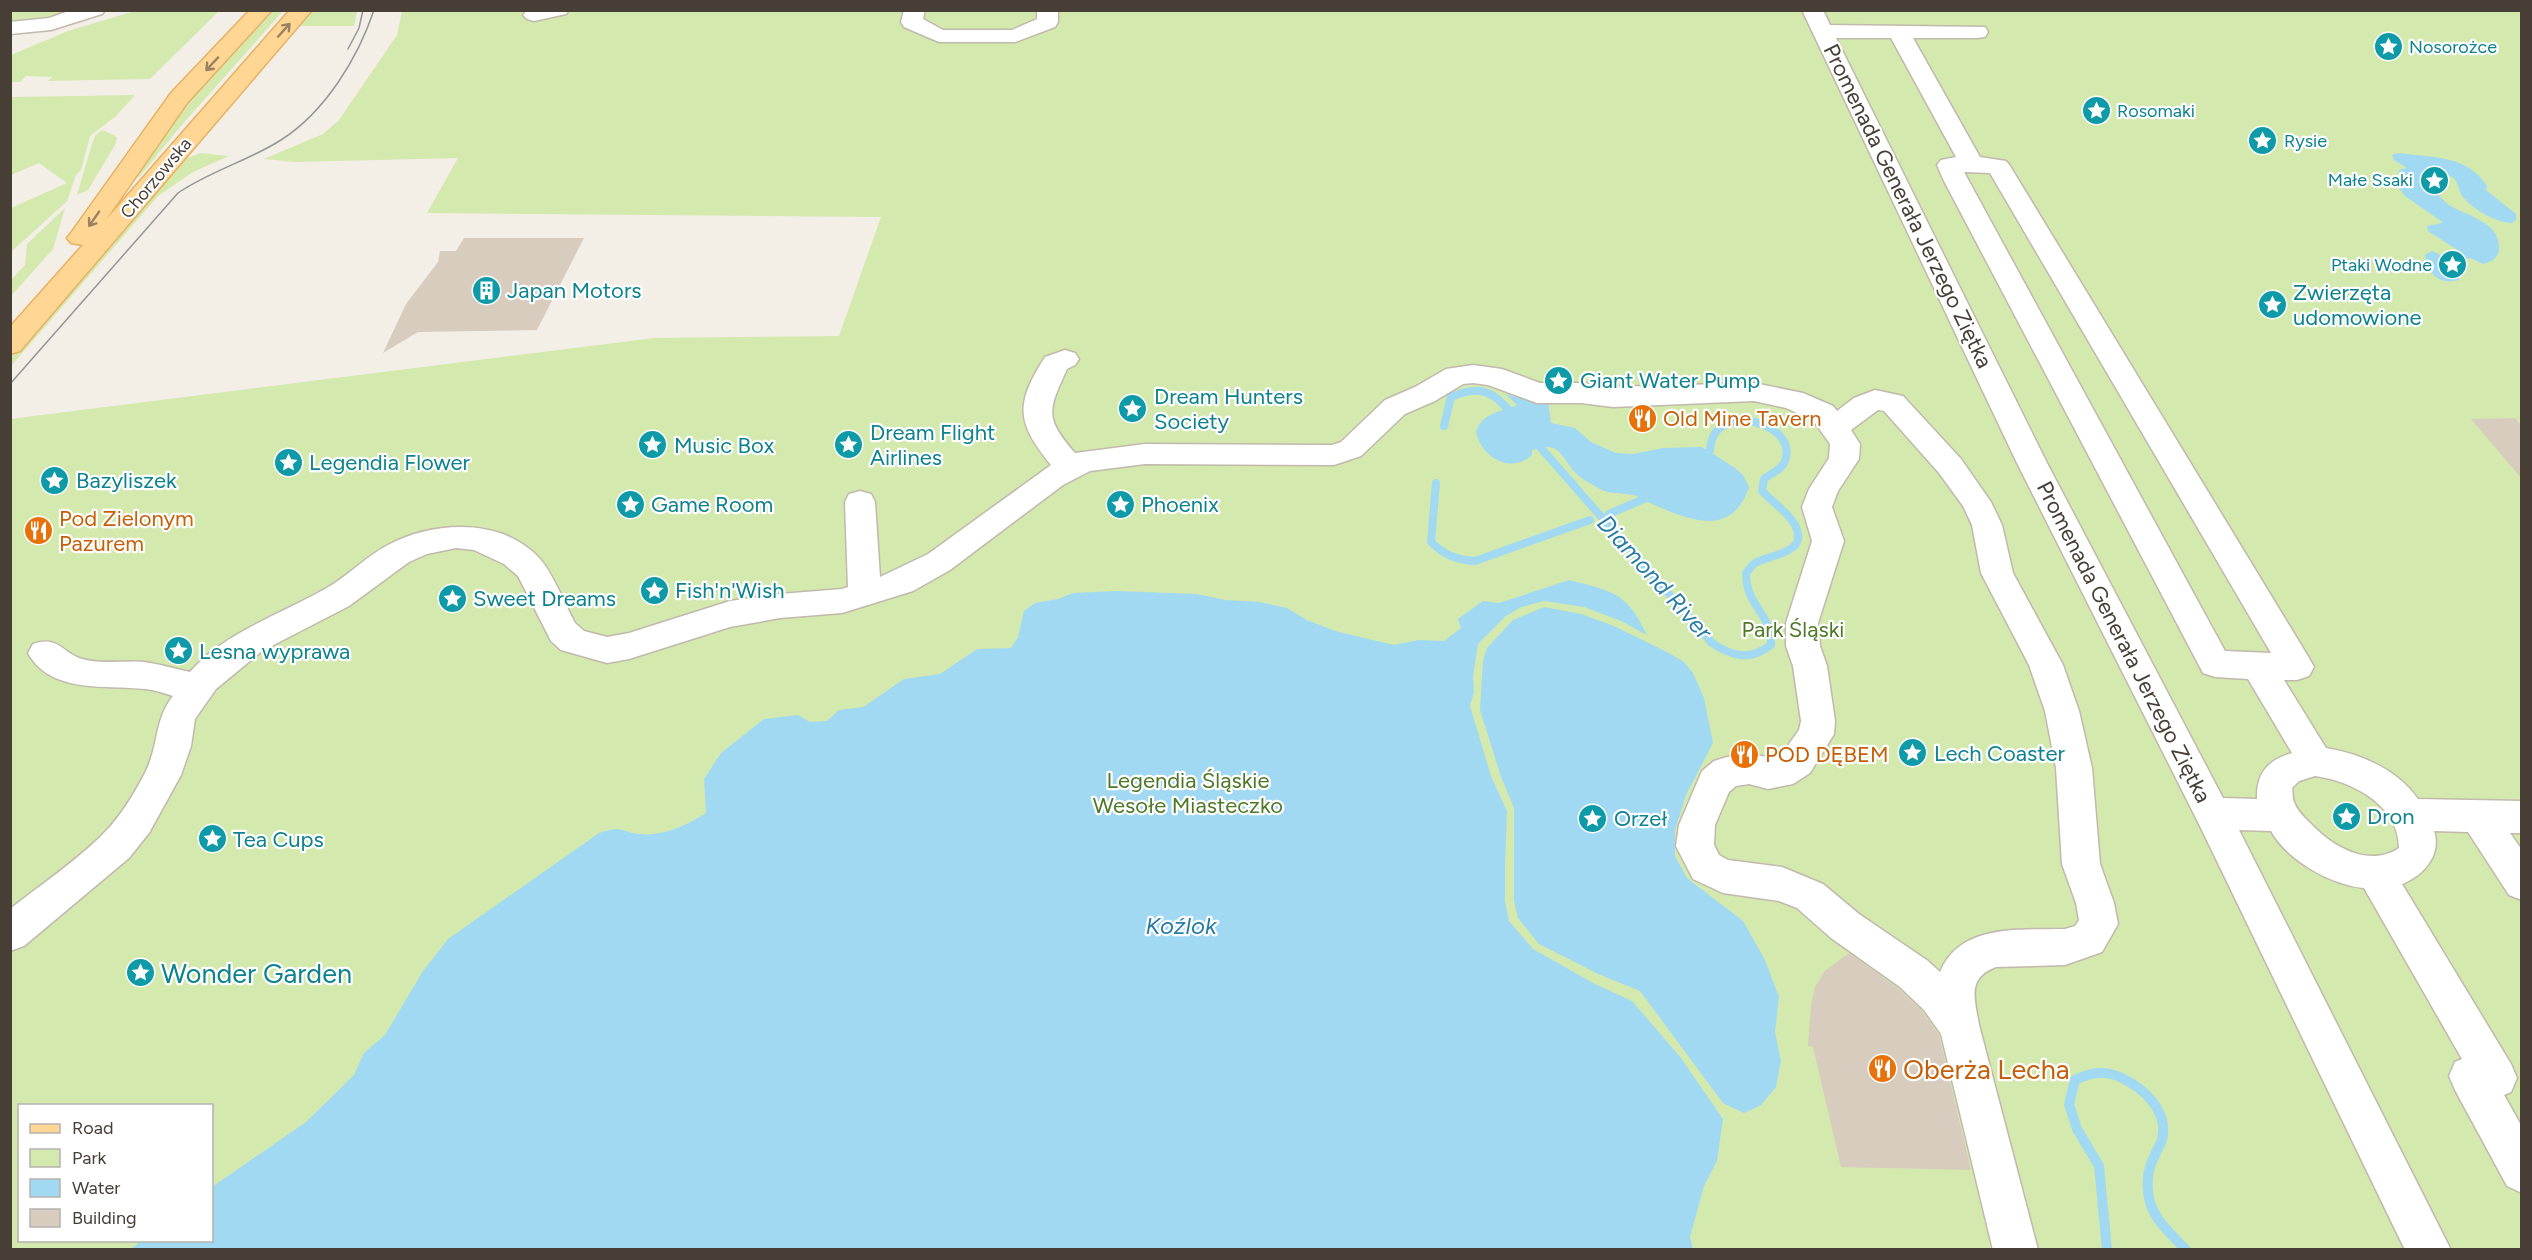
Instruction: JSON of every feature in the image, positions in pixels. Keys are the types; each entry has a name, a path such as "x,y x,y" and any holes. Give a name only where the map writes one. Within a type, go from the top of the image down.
{"main road":[{"name":"Chorzowska","path":"10,318 66,257 179,98 262,10"},
{"name":"Chorzowska","path":"10,345 302,10"}],"street":[{"path":"534,15 559,10"},
{"path":"915,10 912,22 939,36 960,28 990,28 1015,36 1047,22 1048,10"},
{"path":"1818,21 1899,32 1977,32 1963,10"},
{"path":"10,28 39,26 88,14"},
{"path":"10,46 88,14"},
{"name":"Promenada Generała Jerzego Ziętka","path":"1818,21 2032,463 2211,813 2429,1250"},
{"path":"1899,32 1972,164"},
{"path":"1972,164 1998,166 2297,667 2215,664 1949,165 1972,164"},
{"path":"1065,359 1055,363 1038,409 1037,420 1069,467"},
{"path":"10,933 116,846 136,822 164,775 173,746 178,716 196,687 222,662 267,631 338,597 398,554 421,544 456,537 474,539 493,544 515,556 530,568 563,632 573,641 608,650 629,646 730,614 780,606 842,601 880,591 922,573 1069,467 1102,457 1145,454 1334,455 1351,449 1395,407 1425,394 1456,376 1473,374 1492,376 1538,393 1581,393 1613,397 1733,391 1772,395 1813,408 1822,413 1835,427 1845,444 1844,459 1824,489 1817,507 1828,541 1802,623 1803,646 1810,666 1818,721 1816,734 1797,762 1780,772 1768,774 1749,769 1727,772 1715,782 1697,825 1695,846 1706,867 1723,876 1782,884 1810,896 1845,926 1914,974 1938,997 1959,1025"},
{"path":"1835,427 1864,405 1875,400 1893,403 1950,466 1976,502 1987,525 1997,573 2046,665 2064,722 2075,779 2081,864 2095,903 2099,924 2088,939 2065,948 1996,949 1972,958 1960,971 1954,991 1959,1025 2016,1250"},
{"path":"860,502 865,595"},
{"path":"45,653 70,669 93,674 146,676 196,687"},
{"path":"2258,666 2315,761"},
{"path":"2315,761 2346,767 2378,783 2396,798 2410,815 2417,832 2418,849 2410,863 2395,871 2375,873 2352,869 2330,861 2292,832 2279,815 2274,797 2275,783 2282,771 2296,763 2315,761"},
{"path":"2211,813 2279,815"},
{"path":"2410,815 2522,817"},
{"path":"2479,817 2522,883"},
{"path":"2375,873 2509,1078"},
{"path":"2509,1078 2470,1077 2522,1171"}],"green space":[{"path":"10,11 83,11 61,17 11,24"},
{"path":"135,11 219,11 150,79 48,81 52,77 26,76 20,82 11,82 11,55 68,31"},
{"path":"273,11 283,11 136,178 176,116"},
{"path":"312,11 357,11 354,26 298,26"},
{"name":"Park Śląski","path":"402,11 2521,11 2521,1249 11,1249 10,419 654,338 839,336 881,217 427,213 458,158 295,162 264,159 323,134 339,120 397,35"},
{"path":"135,95 116,116 90,136 81,170 76,175 67,201 11,252 11,208 67,183 39,163 11,175 11,97"},
{"path":"102,130 117,138 115,145 88,190 77,195 95,136"},
{"path":"200,153 229,156 193,172 158,196 11,366 11,358 185,159"},
{"path":"65,208 53,249 11,296 11,280 25,265 27,244"}],"water":[{"path":"2398,153 2448,159 2469,168 2487,186 2486,190 2516,214 2516,220 2512,223 2492,218 2479,211 2461,195 2452,177 2420,173 2449,205 2489,226 2498,240 2499,249 2494,259 2483,264 2470,258 2455,262 2459,280 2441,280 2432,273 2425,255 2432,251 2448,258 2462,253 2428,231 2427,226 2442,223 2441,221 2405,196 2397,185 2399,170 2407,168 2394,160 2392,155"},
{"path":"1505,394 1541,403 1548,401 1551,423 1575,428 1591,442 1616,453 1633,454 1663,448 1702,447 1735,468 1743,475 1749,487 1732,514 1707,521 1679,515 1629,494 1602,490 1577,475 1560,453 1552,448 1532,450 1532,455 1524,461 1515,463 1498,460 1484,449 1476,432 1487,417 1517,405"},
{"name":"Koźlok","path":"1569,580 1597,587 1617,596 1632,610 1647,635 1621,621 1584,607 1544,601 1521,607 1506,616 1478,644 1473,677 1474,692 1470,706 1491,776 1507,811 1505,901 1509,921 1533,949 1595,984 1632,1001 1681,1058 1723,1119 1717,1161 1704,1186 1690,1237 1693,1249 131,1249 140,1242 213,1242 213,1186 306,1122 354,1075 364,1053 385,1035 423,971 448,939 599,833 617,829 639,834 657,834 683,826 706,813 704,779 721,753 764,719 798,715 810,722 827,721 839,710 863,707 904,679 940,674 977,649 1011,648 1018,637 1024,611 1035,603 1058,599 1073,593 1117,591 1196,594 1226,600 1260,602 1287,608 1307,620 1335,631 1394,645 1418,640 1444,641 1461,628 1458,619 1483,601 1499,603"},
{"path":"1544,607 1581,614 1614,626 1669,653 1684,662 1693,673 1704,698 1713,743 1686,795 1675,830 1675,856 1687,878 1743,921 1765,960 1779,997 1775,1032 1781,1061 1776,1087 1761,1105 1744,1113 1723,1103 1640,991 1598,974 1539,944 1518,918 1514,901 1514,808 1501,777 1480,710 1483,661 1487,648 1513,620"}],"building":[{"name":"Japan Motors","path":"464,238 584,238 537,330 418,332 383,353 406,304 438,262 440,251 456,251"},
{"path":"2515,418 2522,426 2522,479 2471,419"},
{"name":"Oberża Lecha","path":"1849,953 1899,989 1922,1011 1939,1035 1971,1170 1841,1167 1813,1047 1808,1046 1811,1005 1815,987 1825,971"}],"waterway":[{"name":"Diamond River","path":"1444,426 1451,397 1472,391 1494,396 1515,417"},
{"name":"Diamond River","path":"1533,439 1712,643 1734,654 1749,655 1771,645 1768,625 1750,594 1746,573 1755,563 1786,552 1797,542 1798,535 1792,520 1762,491 1764,479 1784,464 1786,449 1782,438 1773,430 1762,424 1736,421 1724,425 1715,433 1708,465"},
{"name":"Diamond River","path":"1436,483 1431,542 1451,556 1462,559 1475,561 1590,520"},
{"name":"Diamond River","path":"1609,514 1653,495"},
{"path":"2107,1250 2099,1166 2077,1129 2069,1104 2075,1080 2097,1073 2117,1076 2131,1083 2156,1107 2163,1131 2162,1140 2150,1168 2149,1196 2152,1209 2160,1222 2186,1250"}],"tram line":[{"path":"348,49 359,28 363,10"},
{"path":"10,384 178,193 203,178 281,140 312,115 349,65 374,10"}],"place":[{"name":"Nosorożce","path":"2388,47"},
{"name":"Rosomaki","path":"2096,111"},
{"name":"Rysie","path":"2263,141"},
{"name":"Małe Ssaki","path":"2434,180"},
{"name":"Ptaki Wodne","path":"2453,265"},
{"name":"Japan Motors","path":"486,290"},
{"name":"Zwierzęta udomowione","path":"2272,305"},
{"name":"Giant Water Pump","path":"1559,380"},
{"name":"Dream Hunters Society","path":"1133,409"},
{"name":"Old Mine Tavern","path":"1642,418"},
{"name":"Music Box","path":"653,445"},
{"name":"Dream Flight Airlines","path":"849,445"},
{"name":"Legendia Flower","path":"288,462"},
{"name":"Bazyliszek","path":"55,480"},
{"name":"Game Room","path":"630,504"},
{"name":"Phoenix","path":"1120,504"},
{"name":"Pod Zielonym Pazurem","path":"38,531"},
{"name":"Fish'n'Wish","path":"654,590"},
{"name":"Sweet Dreams","path":"452,598"},
{"name":"Lesna wyprawa","path":"178,651"},
{"name":"Lech Coaster","path":"1913,753"},
{"name":"POD DĘBEM","path":"1744,754"},
{"name":"Dron","path":"2346,816"},
{"name":"Orzeł","path":"1593,818"},
{"name":"Tea Cups","path":"212,839"},
{"name":"Wonder Garden","path":"140,973"},
{"name":"Oberża Lecha","path":"1882,1069"}],"park label":[{"name":"Legendia Śląskie Wesołe Miasteczko","path":"1188,792"}]}
